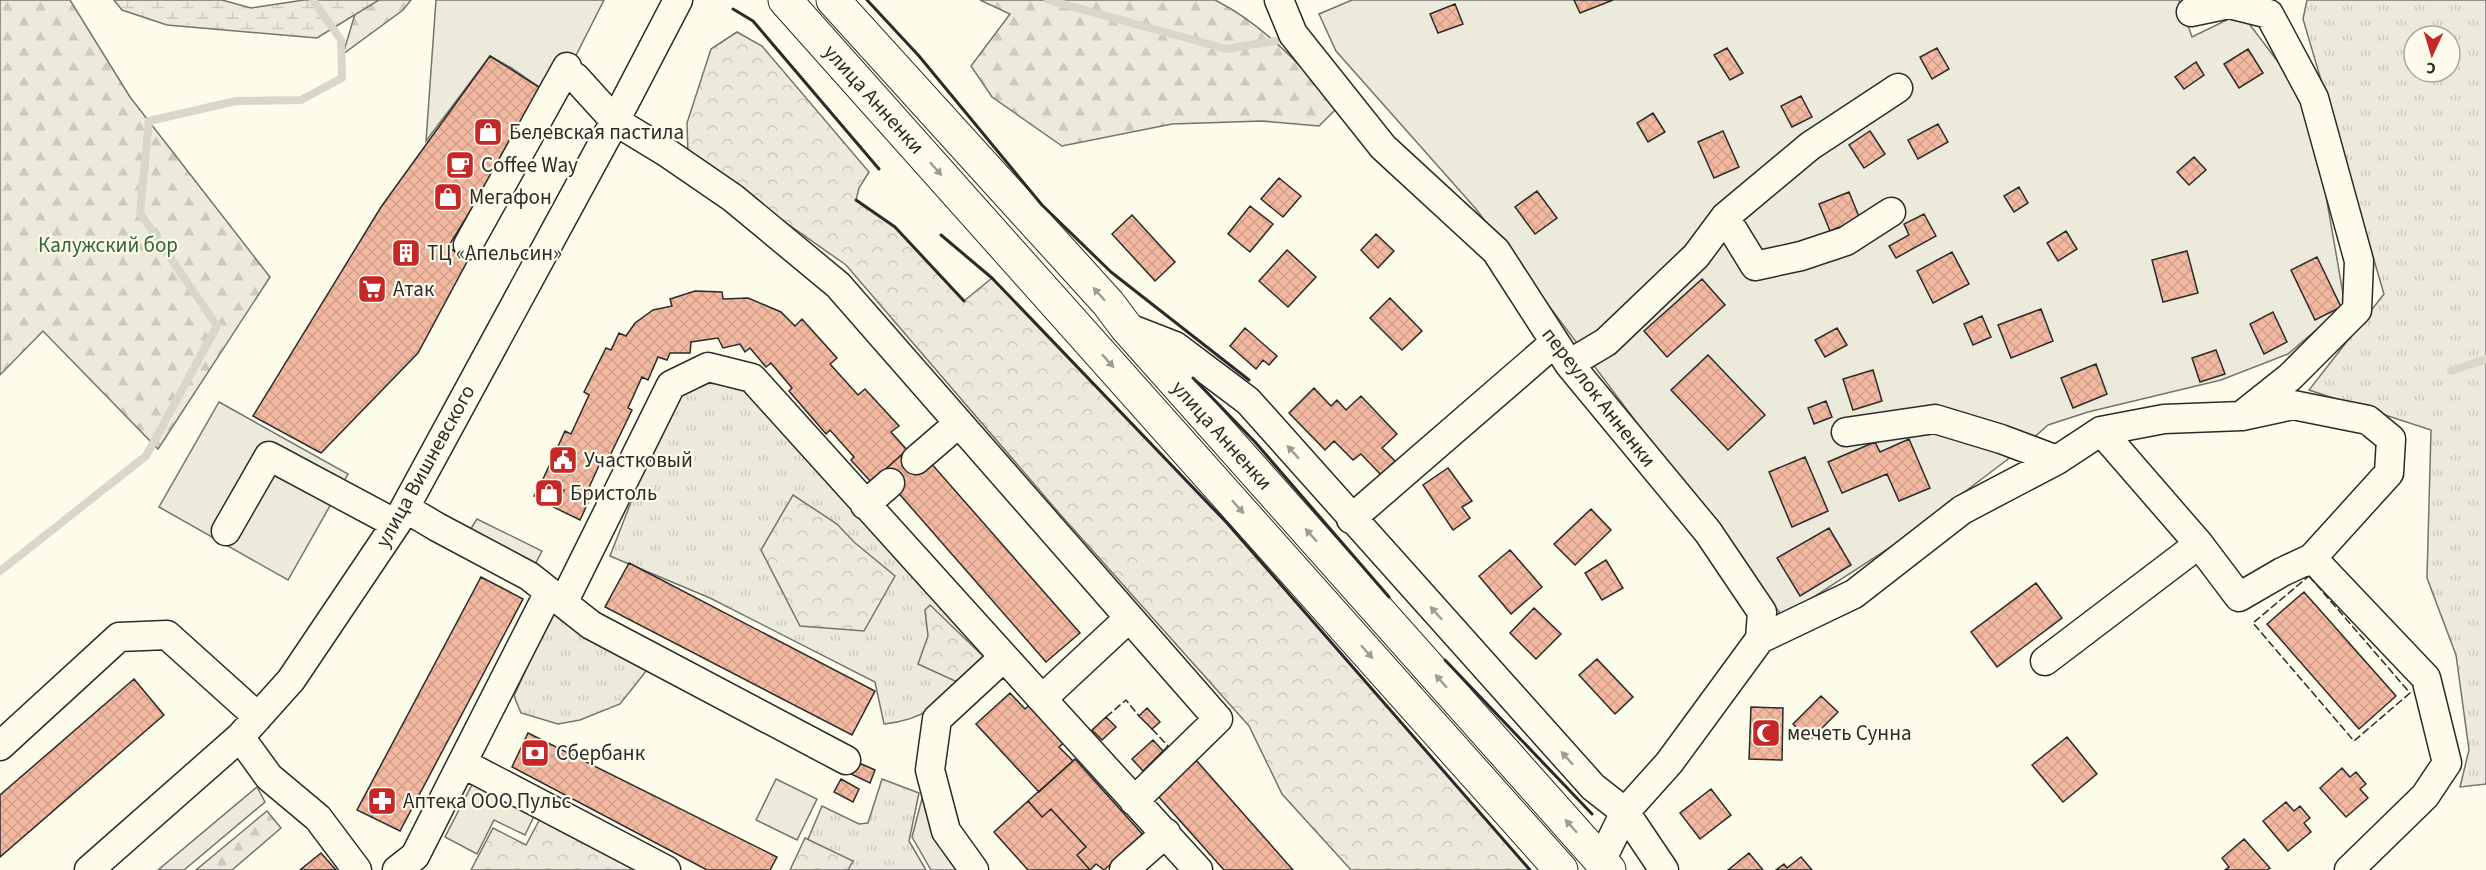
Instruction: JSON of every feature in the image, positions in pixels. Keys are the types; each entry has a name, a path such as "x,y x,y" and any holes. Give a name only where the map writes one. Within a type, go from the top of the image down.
{"main road":[{"name":"улица Анненки","path":"785,0 1561,870"},
{"name":"улица Анненки","path":"833,0 1108,303 1126,327 1605,865"}],"street":[{"name":"улица Вишневского","path":"89,870 249,727 291,680 400,516 615,121 678,0"},
{"name":"переулок Анненки","path":"1279,0 1293,33 1383,147 1496,251 1561,354 1708,532 1762,612 1760,639"},
{"path":"2191,12 2229,4 2269,14 2314,98 2359,261 2357,310 2290,377 2242,416"},
{"path":"468,244 571,72 615,121 666,152 733,198 821,270 838,285 1218,719 1134,801"},
{"path":"1351,519 1561,354 1606,342 1696,255 1725,216 1810,146 1898,88"},
{"path":"1725,216 1755,266 1801,256 1845,241 1891,212"},
{"path":"1126,327 1175,346 1248,401 1351,519 1593,787 1625,812 1664,870"},
{"path":"397,870 415,856 462,763 556,597 671,385 708,367 752,378 1198,870"},
{"path":"1605,865 1625,812 1669,763 1760,639 1854,594 1962,510 2057,460 2101,431 2164,419 2242,416 2293,405 2368,420 2391,439 2389,473 2312,558 2239,597 2199,544 2101,431"},
{"path":"1846,432 1935,419 2057,460"},
{"path":"916,460 959,423"},
{"path":"226,531 269,456 400,516 437,527 529,576 591,625 846,760"},
{"path":"865,505 890,483"},
{"path":"2044,661 2199,544"},
{"path":"2312,558 2426,678 2447,763 2426,796 2349,870"},
{"path":"1042,699 1129,618"},
{"path":"0,746 119,637 167,635 249,727 269,777 318,819 357,870"},
{"path":"974,870 946,831 930,770 938,719 1004,657"},
{"path":"462,763 666,870"},
{"path":"1124,870 1166,833"}],"green space":[{"name":"Калужский бор","path":"0,0 70,0 130,97 270,277 158,449 43,331 0,375"},
{"path":"114,0 222,0 251,8 304,0 379,0 317,38 167,25 122,10"},
{"path":"354,0 411,0 403,10 343,54 358,4"},
{"path":"980,0 1215,0 1266,34 1339,106 1319,126 1262,121 1172,124 1062,146 992,97 971,66 1010,14"},
{"path":"1352,0 2179,0 2192,37 2241,13 2310,104 2345,305 2288,354 2221,380 2088,412 2048,425 2020,450 1897,543 1783,617 1476,209 1336,51 1319,14"},
{"path":"2307,0 2486,0 2486,784 2460,787 2469,750 2456,655 2427,578 2431,430 2309,390 2384,294 2303,19"},
{"path":"737,32 762,46 869,172 859,188 856,200 895,227 964,301 992,278 1227,523 1530,870 1351,870 1282,794 1249,726 1059,513 846,265 688,154 687,123 711,49"},
{"path":"707,374 745,388 994,657 945,701 918,716 884,724 875,682 710,598 610,556 674,392"},
{"path":"793,495 837,524 854,542 895,576 864,631 800,626 761,550"},
{"path":"930,605 983,656 969,677 955,681 918,664 928,636 925,610"},
{"path":"552,612 651,665 620,704 580,720 558,724 521,713 514,696"},
{"path":"882,779 919,793 909,841 926,870 795,870 822,806 859,824 868,823"},
{"path":"267,811 281,828 232,870 196,870"},
{"path":"541,817 643,870 471,870 493,828 526,845"},
{"path":"805,838 853,861 848,870 790,870"}],"shaded area":[{"path":"436,0 604,0 558,91 545,91 490,56 426,141"},
{"path":"219,402 348,474 288,580 159,507"},
{"path":"477,519 542,551 529,576 463,541"},
{"path":"475,779 537,810 525,835 494,820 477,854 445,837"},
{"path":"776,779 817,799 797,840 756,820"},
{"path":"257,787 265,802 184,870 158,870"},
{"path":"925,787 967,870 931,870 912,837"}],"building":[{"path":"1574,0 1613,0 1580,13"},
{"path":"1455,4 1463,24 1438,33 1430,14"},
{"path":"1727,48 1743,73 1730,80 1714,55"},
{"path":"1937,48 1949,69 1932,79 1920,57"},
{"path":"2248,49 2263,73 2239,88 2224,64"},
{"name":"ТЦ «Апельсин»","path":"490,56 545,91 448,247 468,260 418,353 321,453 253,416 381,207"},
{"path":"2196,62 2204,75 2184,89 2175,77"},
{"path":"1801,96 1812,117 1792,127 1781,106"},
{"path":"1653,113 1665,132 1648,142 1637,123"},
{"path":"1938,124 1948,142 1918,159 1908,140"},
{"path":"1723,131 1739,167 1714,178 1698,142"},
{"path":"1870,131 1885,154 1864,168 1849,145"},
{"path":"2194,157 2206,170 2189,185 2177,172"},
{"path":"1279,178 1301,196 1283,217 1261,199"},
{"path":"2019,187 2028,203 2014,212 2004,196"},
{"path":"1537,191 1557,218 1535,234 1515,207"},
{"path":"1849,192 1860,219 1830,231 1819,204"},
{"path":"1250,206 1273,224 1250,252 1228,234"},
{"path":"1924,214 1936,236 1896,258 1889,246 1909,235 1904,224"},
{"path":"1132,215 1175,262 1155,281 1112,234"},
{"path":"2066,231 2077,249 2058,261 2047,243"},
{"path":"1376,234 1394,251 1378,268 1361,250"},
{"path":"1287,250 1316,277 1288,307 1259,281"},
{"path":"2187,251 2198,293 2163,302 2152,260"},
{"path":"1952,252 1969,284 1933,303 1917,271"},
{"path":"2317,257 2341,307 2315,320 2291,270"},
{"path":"1702,279 1725,305 1667,357 1644,331"},
{"path":"695,291 722,292 723,299 748,298 781,312 795,326 802,319 837,358 830,364 858,395 865,389 899,426 891,432 907,450 871,482 851,460 854,457 830,430 826,434 789,391 792,388 771,363 766,367 750,348 745,352 740,344 723,348 718,338 691,342 690,353 670,353 667,360 658,357 648,380 642,377 628,408 632,410 606,464 601,461 587,492 592,494 580,520 539,500 548,481 543,479 565,431 571,434 589,395 584,392 606,348 611,350 619,333 626,336 635,323 653,310 672,306 670,299"},
{"path":"1390,298 1422,331 1402,350 1370,318"},
{"path":"2041,309 2053,341 2011,358 1998,325"},
{"path":"2273,312 2287,342 2264,354 2250,324"},
{"path":"1982,316 1991,337 1973,345 1964,324"},
{"path":"1245,328 1277,356 1269,365 1263,360 1256,369 1230,346"},
{"path":"1837,328 1847,345 1825,357 1815,340"},
{"path":"2216,350 2225,374 2200,382 2192,358"},
{"path":"1708,355 1765,415 1728,450 1671,390"},
{"path":"2096,364 2107,394 2073,408 2061,378"},
{"path":"1873,370 1882,401 1853,410 1843,379"},
{"path":"1314,388 1331,406 1337,400 1346,410 1361,396 1397,434 1382,448 1395,461 1381,475 1361,454 1353,460 1334,441 1325,450 1289,413"},
{"path":"1826,401 1832,417 1814,424 1808,408"},
{"path":"1909,439 1930,488 1899,501 1887,474 1842,493 1828,462 1875,442 1880,452"},
{"path":"907,450 930,462 1080,633 1046,662 881,473"},
{"path":"1805,457 1828,511 1792,527 1769,472"},
{"path":"1448,468 1472,501 1462,507 1470,518 1453,530 1423,485"},
{"name":"Бристоль","path":"543,479 564,490 555,507 534,496"},
{"path":"1591,509 1611,530 1575,565 1554,544"},
{"path":"1829,528 1851,565 1800,596 1777,558"},
{"path":"1510,550 1542,587 1511,614 1479,576"},
{"path":"1606,560 1623,588 1602,600 1585,573"},
{"path":"629,563 875,691 852,735 605,607"},
{"path":"481,577 523,599 400,831 357,810"},
{"path":"2036,583 2062,618 1997,667 1971,632"},
{"path":"2304,592 2396,696 2359,729 2267,624"},
{"path":"1534,608 1561,634 1536,659 1510,633"},
{"path":"1597,659 1633,697 1615,714 1579,675"},
{"path":"134,679 164,715 0,857 0,795"},
{"path":"1010,693 1025,709 1034,701 1068,739 1059,747 1073,761 1039,792 976,724"},
{"path":"1821,696 1838,712 1809,741 1793,724"},
{"name":"мечеть Сунна","path":"1751,707 1783,708 1782,760 1749,759"},
{"path":"1147,708 1160,722 1152,729 1139,716"},
{"path":"1106,717 1116,727 1102,740 1092,730"},
{"path":"528,733 777,857 770,870 707,870 512,767"},
{"path":"2067,737 2097,774 2063,802 2032,765"},
{"path":"1153,740 1163,751 1143,771 1132,759"},
{"path":"1075,759 1144,836 1104,870 1096,864 1090,870 1077,855 1086,847 1051,809 1042,817 1028,801"},
{"path":"1196,760 1293,870 1224,870 1157,795"},
{"path":"857,762 875,770 870,783 851,774"},
{"path":"2342,768 2350,777 2356,772 2366,784 2360,789 2368,798 2346,817 2320,788"},
{"path":"841,779 859,789 853,802 834,792"},
{"path":"1711,789 1731,815 1700,839 1680,813"},
{"path":"1028,801 1042,817 1051,809 1086,847 1077,855 1090,870 1028,870 994,832"},
{"path":"2286,802 2294,811 2300,806 2310,818 2304,823 2311,832 2288,851 2263,821"},
{"path":"2244,839 2270,868 2267,870 2225,870 2229,867 2222,858"},
{"path":"321,853 336,870 300,870"},
{"path":"1749,853 1763,870 1728,870"},
{"path":"1801,857 1812,870 1776,870 1784,864 1787,868"}],"waterway":[{"path":"0,571 146,456 217,326 140,213 149,121 236,101 301,100 342,78 341,40 313,0"},
{"path":"1048,0 1226,49 1275,41"},
{"path":"2451,371 2486,359"}],"fence":[{"path":"2309,576 2410,693 2354,741 2253,623 2309,576"},
{"path":"1106,717 1126,700 1139,716"},
{"path":"1152,729 1168,746 1163,751"}],"wall":[{"path":"867,0 919,56 1042,205 1111,272 1249,380"},
{"path":"733,9 753,21 879,169"},
{"path":"856,200 895,227 964,301"},
{"path":"941,235 992,278 1227,523 1530,870"},
{"path":"1193,378 1255,442 1389,597"},
{"path":"1445,660 1592,814"}],"place":[{"name":"Белевская пастила","path":"488,132"},
{"name":"Coffee Way","path":"460,165"},
{"name":"Мегафон","path":"448,197"},
{"name":"ТЦ «Апельсин»","path":"406,253"},
{"name":"Атак","path":"372,289"},
{"name":"Участковый","path":"563,460"},
{"name":"Бристоль","path":"549,493"},
{"name":"мечеть Сунна","path":"1766,733"},
{"name":"Сбербанк","path":"535,753"},
{"name":"Аптека ООО Пульс","path":"382,801"}]}
